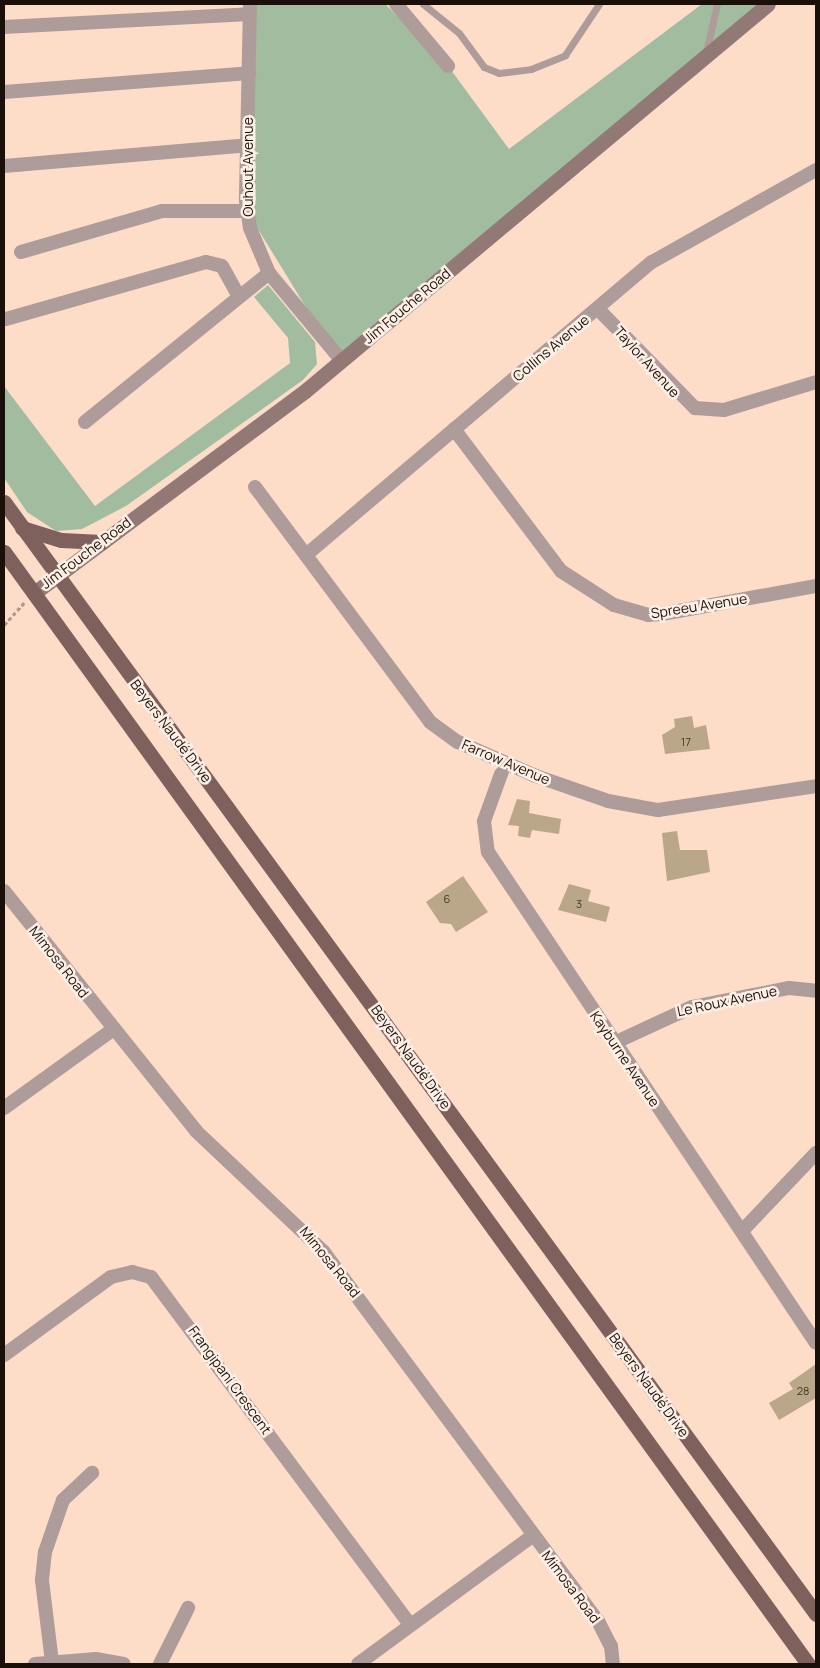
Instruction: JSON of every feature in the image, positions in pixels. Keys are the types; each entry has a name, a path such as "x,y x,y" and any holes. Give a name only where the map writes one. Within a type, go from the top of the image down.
{"main road":[{"name":"Beyers Naudé Drive","path":"4,502 55,576 249,834 816,1614"},
{"path":"22,528 61,540 102,542"},
{"path":"4,552 808,1664"}],"street":[{"path":"396,4 448,66"},
{"name":"Jim Fouche Road","path":"34,593 342,361 768,4"},
{"path":"4,28 250,9"},
{"name":"Ouhout Avenue","path":"250,9 246,211 269,273 342,361"},
{"path":"4,92 249,73"},
{"path":"4,166 247,145"},
{"name":"Collins Avenue","path":"306,555 674,247 816,170"},
{"path":"21,252 162,210 246,211"},
{"path":"6,319 206,262 222,266 239,297"},
{"path":"85,422 269,273"},
{"name":"Taylor Avenue","path":"598,309 695,408 724,410 816,382"},
{"name":"Spreeu Avenue","path":"454,430 561,571 614,605 648,615 662,614 816,586"},
{"name":"Farrow Avenue","path":"255,487 430,722 458,742 505,763 608,801 658,810 816,786"},
{"name":"Kayburne Avenue","path":"505,763 484,821 488,852 816,1343"},
{"name":"Mimosa Road","path":"4,891 112,1030 196,1131 323,1251 532,1536 598,1621 611,1646 613,1664"},
{"name":"Le Roux Avenue","path":"614,1043 692,1007 789,988 816,991"},
{"path":"4,1108 112,1030"},
{"path":"742,1231 816,1153"},
{"name":"Frangipani Crescent","path":"4,1355 111,1278 132,1272 151,1277 410,1625"},
{"path":"52,1662 42,1580 45,1552 63,1500 92,1473"},
{"path":"363,1663 410,1625 532,1536"},
{"path":"160,1664 188,1608"},
{"path":"35,1664 96,1659 124,1664"}],"lane":[{"path":"423,4 459,33 484,67 499,74 531,68 565,55 599,4"},
{"path":"706,55 717,4"}],"path":[{"path":"4,625 34,593"}],"green space":[{"path":"246,4 385,4 448,66 509,149 702,4 770,4 339,361 242,203"},
{"path":"268,285 315,342 317,364 303,380 126,506 82,529 56,531 27,512 4,478 4,386 95,506 290,363 288,338 254,297"}],"building":[{"path":"692,716 694,728 706,725 710,749 665,754 662,735 675,727 674,719"},
{"path":"517,799 530,801 529,813 561,819 559,834 532,830 530,838 518,836 519,826 508,825"},
{"path":"677,831 680,850 707,850 710,872 667,881 662,833"},
{"path":"463,876 488,912 456,932 451,924 440,923 426,902"},
{"path":"569,884 591,890 588,901 610,907 606,922 558,910"},
{"path":"816,1364 816,1398 779,1420 769,1403 793,1389 789,1383"}]}
